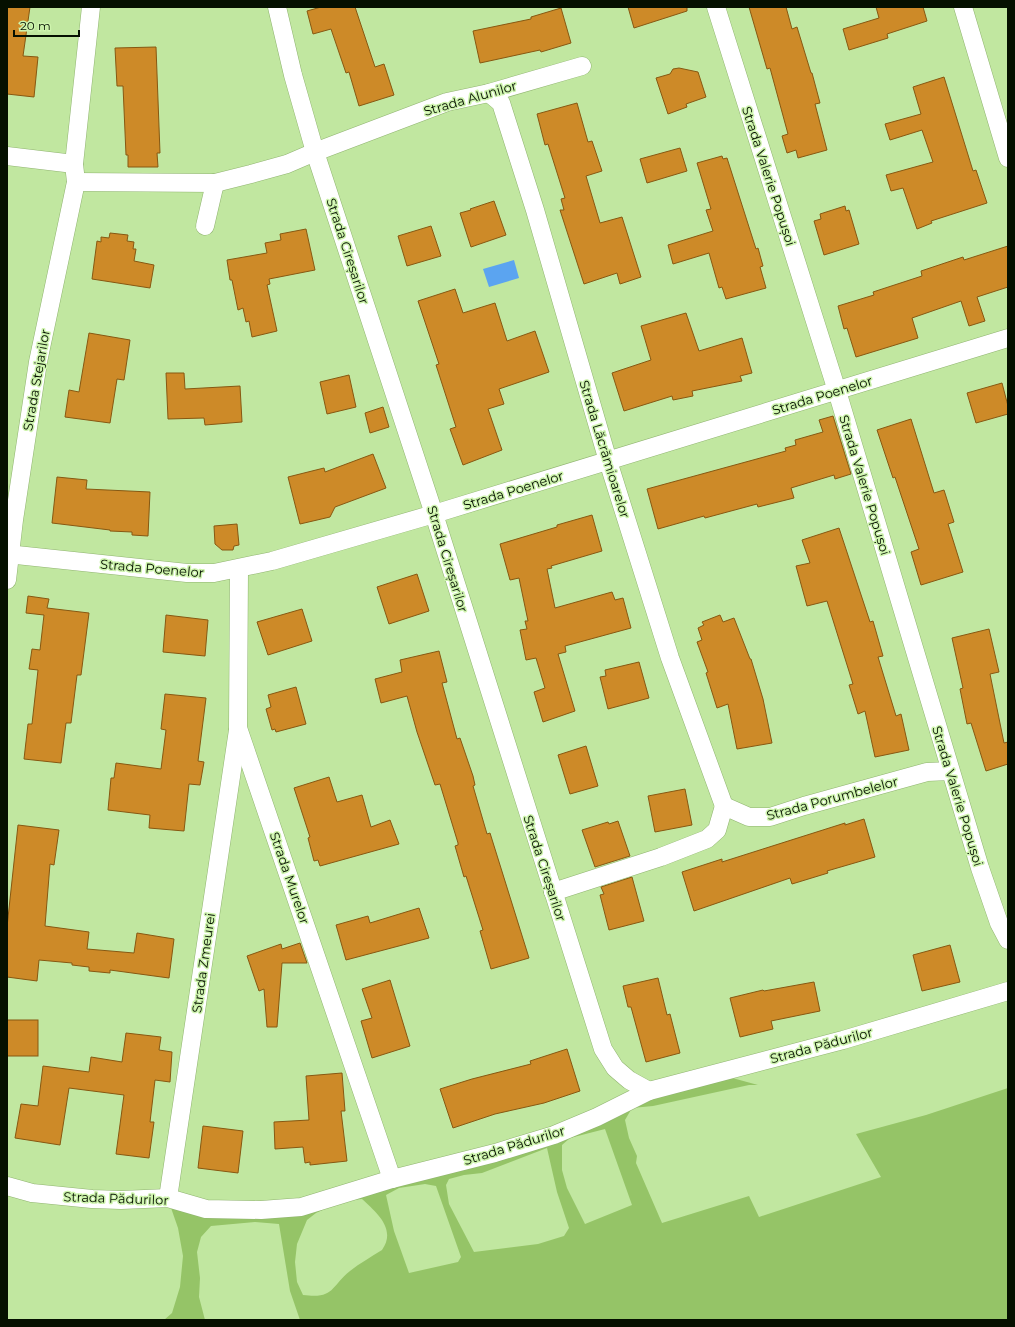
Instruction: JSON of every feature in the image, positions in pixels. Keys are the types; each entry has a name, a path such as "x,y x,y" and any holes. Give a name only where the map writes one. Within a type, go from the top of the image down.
{"street":[{"name":"Strada Stejarilor","path":"7,580 9,554 38,362 76,182 74,164 91,7"},
{"name":"Strada Cireșarilor","path":"277,7 293,75 315,152 434,514 603,1049 615,1068 629,1080 649,1091"},
{"name":"Strada Valerie Popușoi","path":"716,7 837,391 980,868 999,923 1008,940"},
{"path":"963,7 1008,158"},
{"name":"Strada Alunilor","path":"315,152 447,102 489,93 582,66"},
{"name":"Strada Lăcrămioarelor","path":"489,93 501,103 535,210 608,461 670,658 724,806"},
{"path":"76,182 153,181 215,183 287,164 315,152"},
{"path":"7,156 74,164"},
{"path":"205,226 215,183"},
{"name":"Strada Poenelor","path":"9,554 187,573 214,573 238,569 434,514 1008,338"},
{"name":"Strada Murelor","path":"238,569 238,728 392,1178"},
{"name":"Strada Zmeurei","path":"168,1198 238,728"},
{"name":"Strada Porumbelelor","path":"724,806 749,817 770,817 804,806 927,772 950,771"},
{"path":"553,892 661,857 708,839 717,830 724,806"},
{"name":"Strada Pădurilor","path":"7,1186 32,1193 92,1199 121,1200 168,1198 206,1209 261,1210 301,1207 392,1178 495,1153 554,1135 597,1117 649,1091 843,1040 1008,991"}],"green space":[{"path":"725,1076 758,1085 749,1085 653,1106 632,1108 625,1120 629,1138 637,1156 636,1163 662,1223 749,1196 759,1217 881,1177 856,1134 926,1115 1008,1088 1008,1320 300,1320 290,1291 279,1224 255,1222 211,1226 201,1237 197,1252 200,1278 199,1297 205,1320 164,1320 172,1313 180,1287 183,1256 178,1228 170,1205 269,1214","holes":["605,1129 632,1205 585,1224 567,1188 562,1170 562,1145 570,1138","547,1148 557,1192 569,1228 564,1236 538,1244 474,1252 449,1204 446,1185 449,1179 464,1175 482,1173","425,1184 436,1186 461,1257 458,1262 409,1273 394,1231 386,1195 399,1188","362,1199 383,1222 386,1228 386,1242 382,1250 350,1271 327,1293 313,1296 303,1295 297,1282 295,1262 297,1244 307,1220 316,1213 341,1201"]}],"water":[{"path":"514,260 519,278 489,287 483,269"}],"building":[{"path":"7,7 30,7 23,56 38,57 34,97 7,94"},
{"path":"321,7 355,7 375,67 384,64 394,95 359,106 349,72 346,73 331,29 313,34 307,11"},
{"path":"628,7 687,7 687,11 634,28"},
{"path":"749,7 786,7 792,29 797,27 820,103 815,104 827,150 798,158 796,150 787,153 782,136 788,134 770,68 767,69"},
{"path":"876,7 923,7 927,21 887,34 888,38 849,50 843,29 879,18"},
{"path":"561,8 571,43 541,52 540,50 480,63 473,31 531,19 531,17"},
{"path":"156,47 160,153 157,153 158,167 128,167 128,155 126,155 123,86 117,86 115,48"},
{"path":"679,68 698,72 706,97 686,104 687,107 668,114 656,78 670,74 673,69"},
{"path":"944,77 973,171 976,170 987,203 931,221 932,223 917,229 903,188 891,191 886,175 933,162 922,130 890,140 885,124 921,114 913,87"},
{"path":"577,103 588,142 592,141 602,171 586,176 600,223 622,217 641,277 620,284 617,273 584,284 560,210 564,210 561,199 565,198 548,144 545,145 537,114"},
{"path":"680,148 687,171 647,183 640,159"},
{"path":"722,156 723,159 727,158 756,249 758,248 763,266 760,267 766,288 726,299 722,287 719,288 709,253 673,264 668,245 713,231 706,210 711,209 697,163"},
{"path":"494,201 506,235 471,247 460,213"},
{"path":"845,206 846,211 849,210 859,244 824,255 814,221 821,219 820,214"},
{"path":"431,226 441,256 407,266 398,236"},
{"path":"306,229 315,270 269,279 270,284 267,285 277,331 252,337 249,321 246,322 243,308 238,310 232,280 230,280 227,260 267,253 265,243 281,240 280,234"},
{"path":"110,233 128,235 127,241 134,242 133,249 136,249 134,261 154,265 150,288 92,279 97,241 101,242 101,237 109,238"},
{"path":"1008,246 1008,287 977,297 985,321 969,326 961,301 912,318 918,338 856,357 847,328 844,329 838,306 874,295 873,292 922,276 921,271 963,257 964,260"},
{"path":"455,289 463,313 495,303 507,341 535,331 549,372 499,389 504,404 488,409 502,450 463,465 450,429 456,427 436,365 439,364 418,301"},
{"path":"686,313 699,351 742,338 752,373 740,376 742,381 692,391 693,396 673,400 672,396 624,411 612,373 651,360 641,326"},
{"path":"89,333 130,340 124,380 117,379 110,423 65,417 69,390 79,392"},
{"path":"166,373 184,373 185,389 240,386 242,422 205,425 204,418 168,419"},
{"path":"349,375 356,407 327,414 320,382"},
{"path":"1002,383 1008,406 1008,414 976,423 967,393"},
{"path":"383,407 389,427 370,433 365,413"},
{"path":"833,416 851,474 835,479 834,475 791,488 794,498 758,507 757,504 705,518 704,516 658,529 647,489 786,451 785,448 796,445 795,440 823,432 819,420"},
{"path":"911,419 934,493 944,490 954,522 948,524 963,572 921,585 911,552 919,549 895,477 893,478 877,430"},
{"path":"373,454 386,488 335,507 330,517 300,524 288,477 324,468 325,472"},
{"path":"57,477 87,480 86,489 150,492 148,536 132,535 132,532 110,531 52,523"},
{"path":"592,515 602,551 551,566 552,568 547,569 555,608 612,592 615,600 623,598 631,628 565,646 566,652 558,654 575,711 543,722 534,692 545,688 536,658 526,660 520,630 527,629 525,621 528,621 519,578 510,580 500,544"},
{"path":"237,524 239,545 234,546 233,550 222,550 215,544 214,526"},
{"path":"839,528 870,622 873,621 883,656 878,657 896,716 901,714 909,750 875,757 865,711 858,714 849,685 853,684 827,601 807,606 796,566 810,563 802,540"},
{"path":"417,574 429,611 389,624 377,587"},
{"path":"28,596 49,599 47,608 89,613 81,675 77,675 71,723 66,723 61,763 24,759 28,724 32,724 38,670 29,669 32,649 40,650 44,615 26,613"},
{"path":"302,609 312,641 268,655 257,622"},
{"path":"166,615 208,620 205,656 163,652"},
{"path":"720,615 723,622 734,618 751,659 763,699 772,743 737,749 728,704 717,708 706,673 708,672 697,642 702,640 698,628 704,625 702,622"},
{"path":"989,629 999,672 990,674 1004,743 1008,742 1008,764 986,771 971,723 967,724 960,689 963,688 952,638"},
{"path":"439,651 447,682 442,683 457,739 460,738 473,776 475,785 473,786 487,834 490,833 529,958 491,969 480,931 483,930 466,876 464,877 455,846 458,845 458,843 440,784 435,785 417,732 407,696 381,703 375,679 402,672 400,660"},
{"path":"639,662 649,698 608,709 600,677 606,676 605,670"},
{"path":"296,687 306,724 276,732 275,729 272,730 266,709 271,707 268,695"},
{"path":"165,694 206,698 198,761 204,762 200,785 189,784 184,831 149,828 150,815 108,810 111,778 114,778 116,763 161,769 166,730 161,729"},
{"path":"586,746 598,786 570,794 558,755"},
{"path":"329,777 337,802 362,795 371,827 390,820 399,844 320,866 318,860 314,861 308,838 310,837 294,788"},
{"path":"685,789 692,825 655,832 648,796"},
{"path":"864,819 875,857 827,871 828,873 792,884 790,878 694,911 682,872 722,859 722,862 845,823 845,825"},
{"path":"618,821 630,856 595,867 582,830 608,822 609,824"},
{"path":"18,825 59,830 54,865 50,864 45,926 89,932 87,949 134,953 137,933 174,939 169,978 110,970 110,973 89,971 89,967 72,965 72,963 39,960 37,981 7,977 7,927"},
{"path":"632,877 644,921 609,930 600,895 604,894 601,887"},
{"path":"419,908 429,938 346,960 336,925 368,916 370,923"},
{"path":"300,943 307,963 282,963 277,1027 267,1027 264,989 259,991 247,956 281,944 282,949"},
{"path":"950,945 960,982 922,991 913,955"},
{"path":"658,978 667,1015 670,1014 680,1053 646,1062 631,1007 628,1007 623,986"},
{"path":"390,980 410,1046 372,1058 361,1021 372,1018 362,989"},
{"path":"814,982 820,1011 771,1021 773,1029 740,1037 730,998 763,990"},
{"path":"7,1020 38,1020 38,1056 7,1056"},
{"path":"126,1033 161,1037 159,1050 172,1052 170,1082 155,1080 150,1122 154,1122 149,1158 116,1154 124,1095 69,1088 60,1145 15,1138 21,1104 38,1106 43,1066 89,1072 91,1057 122,1062"},
{"path":"567,1049 580,1091 544,1103 495,1114 453,1128 440,1089 531,1064 530,1061"},
{"path":"342,1073 345,1111 341,1111 347,1161 310,1165 310,1162 305,1163 303,1147 275,1149 274,1122 309,1120 306,1076"},
{"path":"203,1126 243,1131 238,1173 198,1168"}]}
